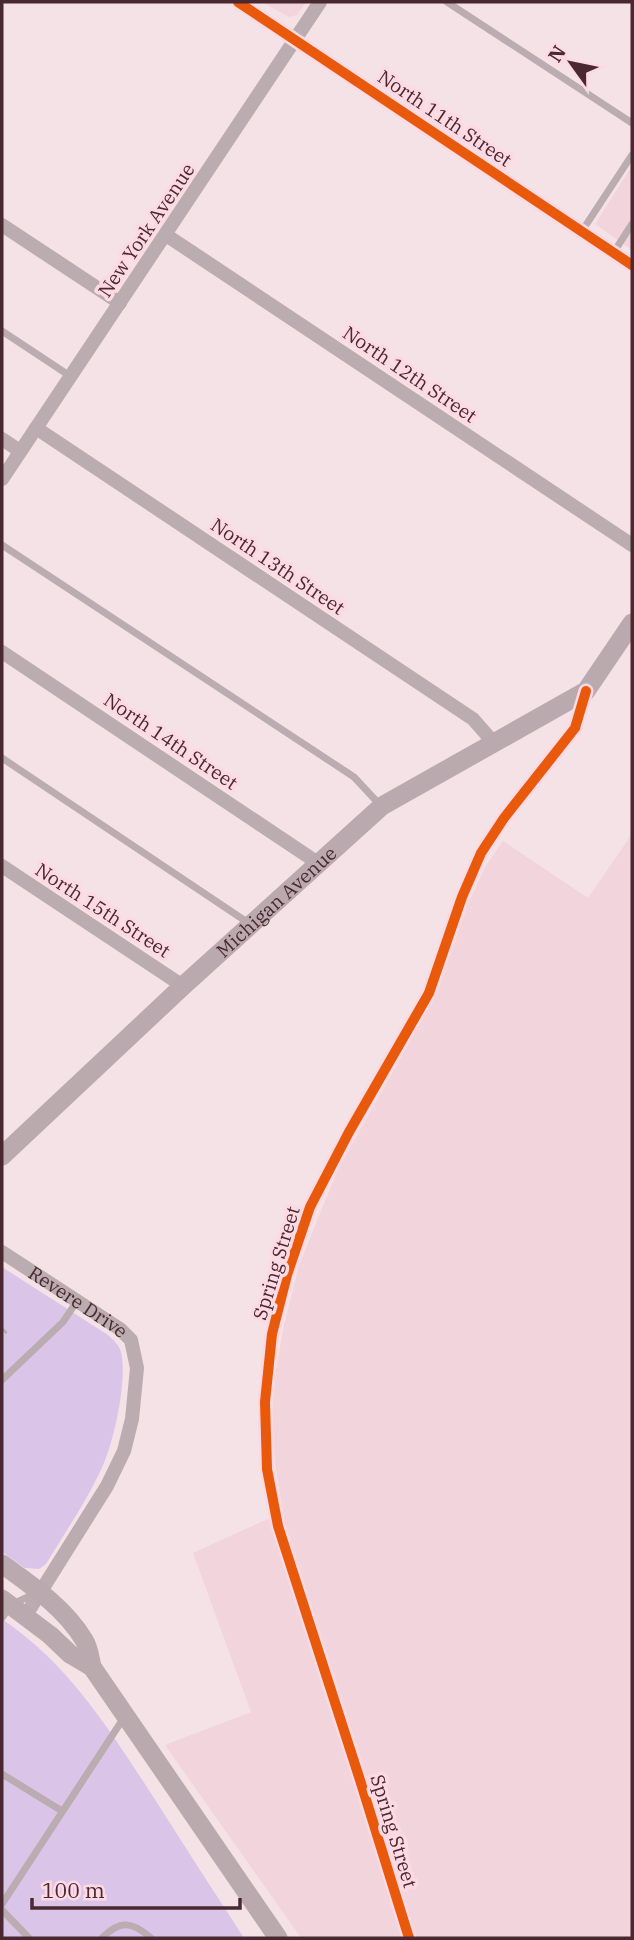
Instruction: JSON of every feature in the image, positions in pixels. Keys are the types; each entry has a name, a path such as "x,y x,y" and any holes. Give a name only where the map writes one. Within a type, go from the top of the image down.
{"street":[{"name":"North 11th Street","path":"238,2 632,265"},
{"name":"New York Avenue","path":"2,479 320,2"},
{"path":"2,225 120,303"},
{"name":"North 12th Street","path":"166,235 632,545"},
{"name":"North 13th Street","path":"36,428 473,719 494,743"},
{"path":"2,439 20,451"},
{"path":"586,691 632,623"},
{"name":"North 14th Street","path":"2,652 318,863"},
{"name":"Michigan Avenue","path":"2,1156 183,986 382,806 586,691"},
{"name":"Spring Street","path":"409,1938 278,1526 267,1469 265,1402 272,1334 287,1275 310,1207 349,1132 429,993 462,897 481,853 504,818 575,728 586,691"},
{"name":"North 15th Street","path":"2,866 183,986"},
{"name":"Revere Drive","path":"2,1252 120,1329 131,1340 137,1368 132,1419 117,1468 40,1591 10,1609 92,1667"},
{"path":"2,1564 40,1591"},
{"name":"Revere Drive","path":"40,1591 85,1641 92,1667 278,1938"}],"lane":[{"path":"447,2 632,123"},
{"path":"582,230 632,155"},
{"path":"614,252 632,224"},
{"path":"2,331 70,376"},
{"path":"2,545 355,777 382,806"},
{"path":"2,758 251,924"},
{"path":"2,1380 63,1322 77,1301"},
{"path":"2,1904 125,1715"},
{"path":"2,1774 62,1811"},
{"path":"2,1910 29,1938"},
{"path":"102,1938 118,1925 128,1924 150,1938"}],"path":[{"path":"2,1328 9,1336"}],"shaded area":[{"path":"262,2 306,2 297,15 289,17"},
{"path":"632,166 632,250 595,224"},
{"path":"632,834 632,1938 301,1938 165,1745 251,1712 193,1553 283,1512 275,1463 272,1420 275,1375 299,1265 338,1169 436,995 468,904 485,867 503,841 588,898"},
{"path":"2,1267 108,1335 120,1349 123,1365 118,1414 104,1462 74,1519 46,1564 39,1569 25,1568 2,1552"},
{"path":"2,1619 48,1657 105,1724 244,1938 2,1938"}],"cycle path":[{"path":"238,2 632,265"},
{"path":"409,1938 278,1526 267,1469 265,1402 272,1334 287,1275 310,1207 349,1132 429,993 462,897 481,853 504,818 575,728 586,691"}]}
